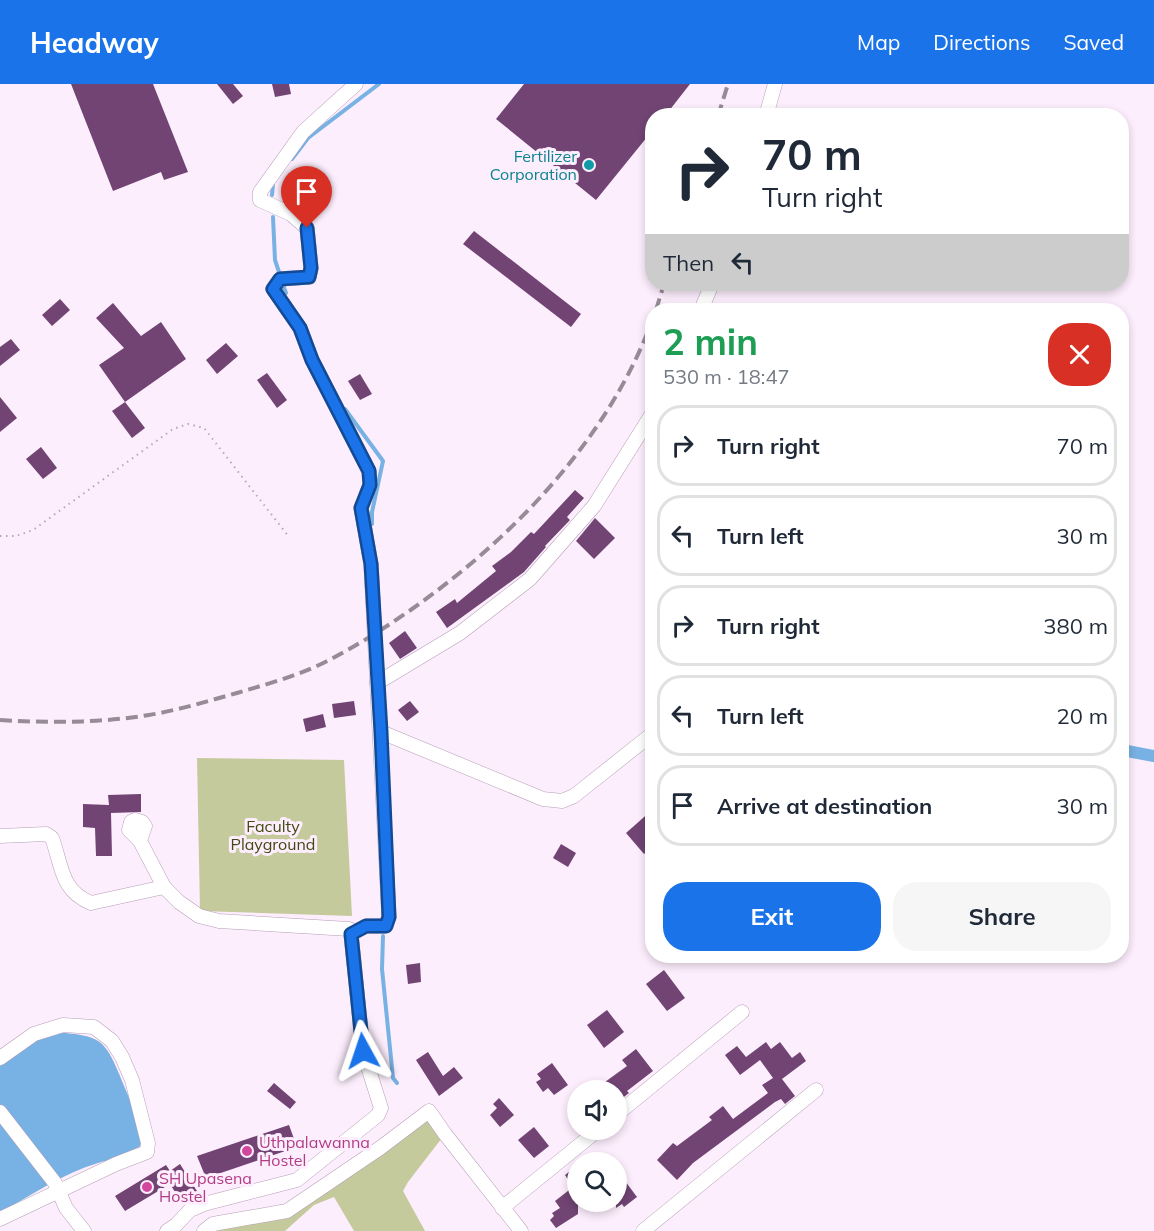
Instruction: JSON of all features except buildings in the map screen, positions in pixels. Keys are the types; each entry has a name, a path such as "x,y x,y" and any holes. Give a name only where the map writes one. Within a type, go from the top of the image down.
{"street":[{"path":"351,934 366,926 386,926 389,917 371,564 361,508 370,485 369,471 312,360 300,328 273,289 285,279 309,277 311,268 307,228 291,214 260,200 260,192 303,132 356,84"},
{"path":"768,108 775,84"},
{"path":"377,683 460,633 530,579 594,506 645,425"},
{"path":"381,732 543,799 562,801 574,796 645,740"},
{"path":"0,836 46,834 52,838 63,878 74,893 91,903 164,887"},
{"path":"140,841 164,887 179,902 199,916 219,921 349,929 363,1051 381,1108 378,1115 297,1180 204,1204 190,1210 176,1225 166,1231"},
{"path":"627,1106 742,1012"},
{"path":"0,1058 34,1034 63,1025 94,1028 112,1041 122,1057 132,1080 148,1143 147,1152 116,1164 0,1219"},
{"path":"643,1231 816,1090"},
{"path":"204,1231 213,1224 287,1211 380,1148 429,1111 521,1231"},
{"path":"0,1112 55,1183 66,1208 84,1231"},
{"path":"502,1208 586,1140"}],"path":[{"path":"0,536 16,537 33,530 173,429 188,424 204,428 289,537"}],"green space":[{"name":"Faculty Playground","path":"197,758 344,760 352,916 200,911"},
{"path":"429,1111 445,1134 403,1191 425,1231 354,1231 334,1197 314,1205 285,1231 204,1231 287,1211"}],"water":[{"path":"55,1032 90,1037 97,1040 109,1053 138,1122 141,1132 140,1146 127,1155 85,1167 60,1178 0,1213 0,1066 27,1043"}],"waterway":[{"path":"292,159 308,138 379,84"},
{"path":"272,195 273,184"},
{"path":"273,217 275,260 280,275"},
{"path":"282,282 286,293"},
{"path":"345,409 383,461 372,512 372,524"},
{"path":"1129,751 1154,756"},
{"path":"383,936 382,969 393,1078 397,1083"}],"railway":[{"path":"720,108 728,84"},
{"path":"658,303 662,291"},
{"path":"0,720 93,721 131,718 171,711 299,673 367,639 450,581 521,517 554,482 584,445 610,406 645,337"}],"place":[{"name":"Fertilizer Corporation","path":"589,165"},
{"name":"Uthpalawanna Hostel","path":"247,1151"},
{"name":"SH Upasena Hostel","path":"147,1187"}],"route":[{"path":"307,228 311,268 309,277 280,279 273,289 300,328 312,360 369,471 370,485 361,508 371,564 389,917 386,926 366,926 351,934 363,1051"}]}
